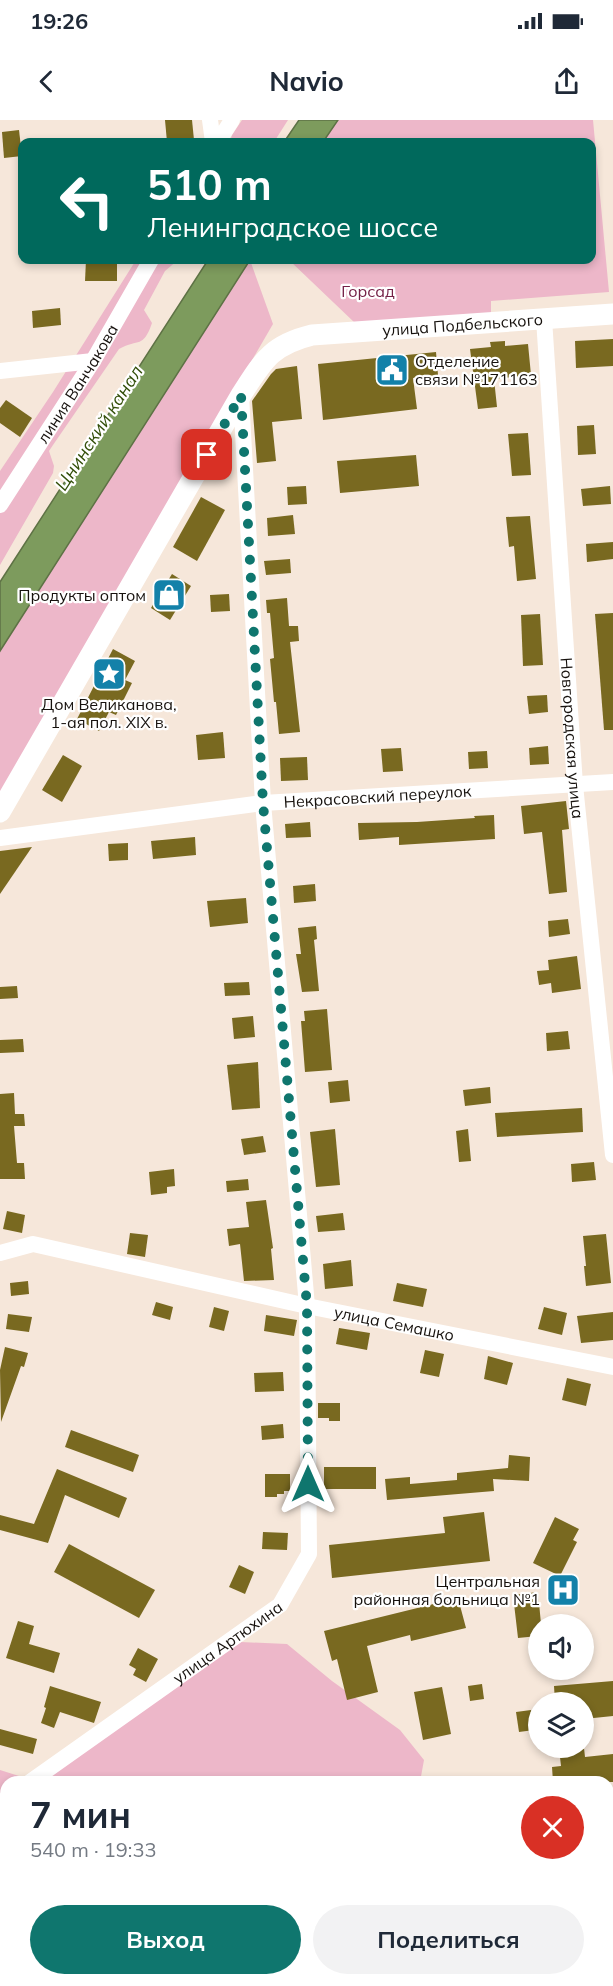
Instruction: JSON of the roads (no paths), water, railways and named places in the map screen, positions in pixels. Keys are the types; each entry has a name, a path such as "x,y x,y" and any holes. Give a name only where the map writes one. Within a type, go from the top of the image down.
{"street":[{"path":"210,120 212,138"},
{"path":"221,138 232,120"},
{"name":"линия Ванчакова","path":"0,505 93,361 149,264"},
{"name":"улица Подбельского","path":"0,812 241,395 277,347 294,339 312,335 613,314"},
{"name":"Новгородская улица","path":"544,319 575,785 613,1155"},
{"path":"0,371 93,361"},
{"name":"улица Артюхина","path":"38,1776 280,1605 309,1554 307,1306 263,803 241,395"},
{"name":"Некрасовский переулок","path":"0,838 263,803 613,782"},
{"name":"улица Семашко","path":"0,1253 33,1244 307,1306 613,1367"}],"place":[{"name":"Отделение связи №171163","path":"392,370"},
{"name":"Продукты оптом","path":"169,595"},
{"name":"Дом Великанова, 1-ая пол. XIX в.","path":"109,674"},
{"name":"Центральная районная больница №1","path":"563,1590"}],"park label":[{"name":"Горсад","path":"368,291"}],"water label":[{"name":"Цнинский канал","path":"99,428"}]}
